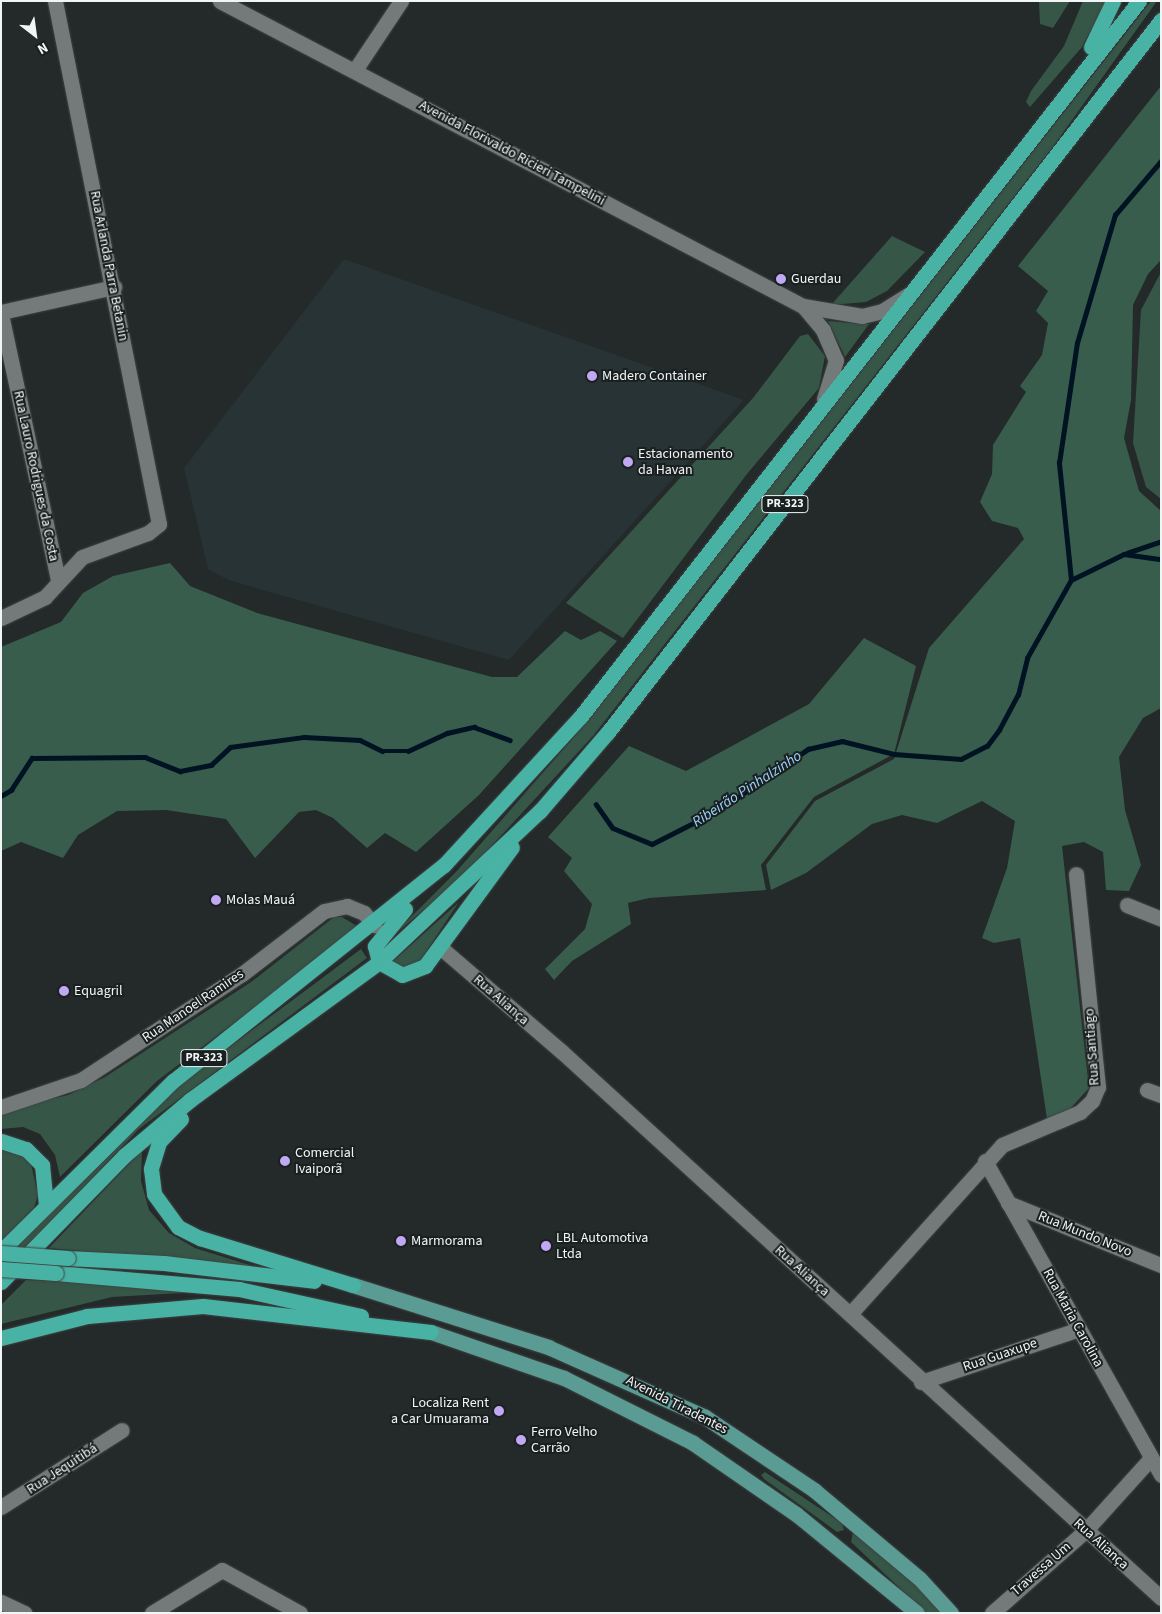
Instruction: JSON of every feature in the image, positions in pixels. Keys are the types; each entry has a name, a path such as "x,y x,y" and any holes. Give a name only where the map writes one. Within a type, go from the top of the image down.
{"highway":[{"path":"1058,104 1060,91 1102,31 1113,1"},
{"name":"PR-323","path":"1,1252 46,1205 173,1081 374,925 444,865 581,716 1139,1"},
{"name":"PR-323","path":"1,1282 125,1155 247,1059 379,962 540,811 608,732 1161,20"},
{"path":"374,925 375,946 379,962 402,976 414,973 440,947 540,811"},
{"path":"375,946 444,865"},
{"path":"247,1059 159,1142 151,1169 154,1194 178,1227 200,1238 353,1285"},
{"path":"1,1141 26,1149 42,1165 46,1205"},
{"path":"1,1252 164,1263 353,1285"},
{"path":"1,1269 162,1278 239,1289 431,1332"},
{"path":"1,1338 87,1316 193,1306 431,1332"}],"main road":[{"name":"Avenida Tiradentes","path":"353,1285 548,1346 637,1384 725,1429 762,1451 854,1523 920,1579 951,1613"},
{"name":"Avenida Tiradentes","path":"431,1332 539,1368 692,1443 836,1545 917,1613"},
{"path":"539,1368 548,1346"},
{"path":"836,1545 854,1523"}],"street":[{"name":"Rua Arlanda Parra Betanin","path":"55,1 159,514 156,529 82,557 58,579"},
{"name":"Avenida Florivaldo Ricieri Tampelini","path":"220,1 356,70 802,306 862,316 882,311 911,293"},
{"path":"356,70 401,1"},
{"path":"1,313 114,288"},
{"name":"Avenida Florivaldo Ricieri Tampelini","path":"802,306 823,330 836,360 832,383 818,411"},
{"name":"Rua Lauro Rodrigues da Costa","path":"1,313 58,579"},
{"path":"1,618 29,608 58,579"},
{"name":"Rua Santiago","path":"850,1314 985,1161 1020,1134 1080,1112 1092,1101 1098,1087 1076,874"},
{"path":"1127,905 1161,919"},
{"name":"Rua Manoel Ramires","path":"1,1107 81,1080 242,974 324,911 347,906 364,913 374,925"},
{"name":"Rua Aliança","path":"440,947 850,1314 921,1382 1161,1598"},
{"name":"Rua Maria Carolina","path":"985,1161 1161,1475"},
{"name":"Rua Mundo Novo","path":"1008,1203 1161,1265"},
{"name":"Rua Guaxupe","path":"921,1382 1078,1329"},
{"name":"Rua Jequitibá","path":"1,1507 122,1430"},
{"name":"Travessa Um","path":"992,1613 1086,1530 1151,1458"},
{"path":"152,1613 222,1570 300,1613"},
{"path":"1,1602 25,1613"}],"shaded area":[{"path":"344,259 744,400 509,660 228,580 208,569 184,468"}],"green space":[{"path":"1039,1 1070,1 1053,28 1040,24"},
{"path":"1083,1 1107,1 1082,47 1030,107 1026,102 1031,91 1064,46"},
{"path":"1151,1 1157,1 1052,148 593,736 462,878 390,938 456,872 580,730"},
{"path":"1161,86 1161,260 1148,274 1133,305 1131,400 1124,438 1139,491 1161,511 1161,708 1143,718 1119,757 1125,810 1141,865 1129,891 1106,890 1103,852 1084,842 1062,846 1089,1088 1070,1109 1047,1119 1020,938 994,943 982,938 1007,868 1015,821 982,801 937,823 902,815 872,824 806,873 771,890 766,865 815,801 894,759 929,648 1024,539 1018,528 992,521 980,502 992,474 993,445 1026,392 1020,386 1042,355 1048,323 1036,311 1048,291 1018,266"},
{"path":"892,236 925,252 887,291 866,302 831,305"},
{"path":"1161,272 1161,499 1146,487 1133,443 1141,310"},
{"path":"828,321 862,324 869,324 845,357"},
{"path":"808,334 825,356 819,388 747,474 623,638 566,603 753,398 800,336"},
{"path":"170,563 190,586 257,613 492,677 517,677 565,631 581,640 600,631 617,641 479,795 416,852 385,833 367,848 333,818 316,810 299,812 255,858 226,819 166,810 117,811 78,835 63,858 21,842 1,851 1,647 61,622 83,593 113,576"},
{"path":"864,638 916,666 894,754 814,797 761,865 766,890 649,898 628,903 631,924 572,961 554,980 545,969 585,929 592,904 564,871 572,858 548,837 629,746 686,771 809,704"},
{"path":"459,902 420,961 402,969 392,962"},
{"path":"334,917 342,917 360,928 157,1081 60,1177 55,1155 40,1134 23,1127 1,1129 1,1115 11,1108 68,1095 105,1077 251,982"},
{"path":"361,949 367,958 139,1129 1,1274 1,1262 32,1228 184,1081"},
{"path":"1,1147 22,1154 31,1164 38,1195 34,1208 1,1243"},
{"path":"142,1150 141,1181 149,1210 169,1233 195,1248 259,1268 49,1248"},
{"path":"26,1280 114,1283 199,1292 112,1297 1,1324 1,1305"},
{"path":"765,1472 842,1523 844,1530 837,1532 764,1479 761,1475"},
{"path":"853,1532 904,1572 943,1613 926,1613 851,1542"}],"waterway":[{"path":"1071,580 1059,463 1077,343 1115,215 1161,161"},
{"path":"1127,553 1161,541"},
{"name":"Ribeirão Pinhalzinho","path":"596,804 613,828 652,844 719,810 808,749 842,741 894,754 961,759 987,746 999,730 1018,695 1027,658 1071,580 1124,554 1161,559"},
{"name":"Ribeirão Pinhalzinho","path":"1,796 11,790 32,758 145,757 180,771 211,765 230,747 304,737 360,740 383,751 408,751 447,733 474,727 510,740"}],"place":[{"name":"Guerdau","path":"781,279"},
{"name":"Madero Container","path":"592,376"},
{"name":"Estacionamento da Havan","path":"628,462"},
{"name":"Molas Mauá","path":"216,900"},
{"name":"Equagril","path":"64,991"},
{"name":"Comercial Ivaiporã","path":"285,1161"},
{"name":"Marmorama","path":"401,1241"},
{"name":"LBL Automotiva Ltda","path":"546,1246"},
{"name":"Localiza Rent a Car Umuarama","path":"499,1411"},
{"name":"Ferro Velho Carrão","path":"521,1440"}]}
